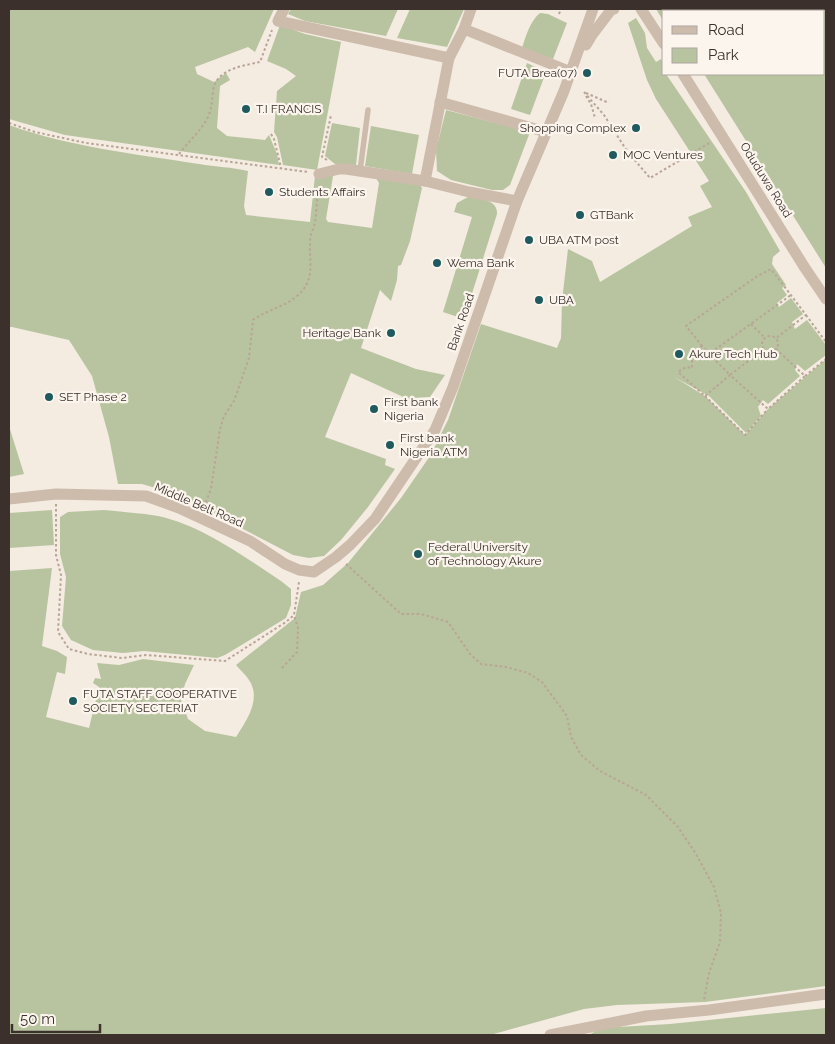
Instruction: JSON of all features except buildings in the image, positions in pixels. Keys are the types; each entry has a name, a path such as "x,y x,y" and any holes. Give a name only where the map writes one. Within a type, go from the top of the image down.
{"street":[{"path":"284,9 278,20 449,58"},
{"path":"425,181 449,58 472,9"},
{"name":"Bank Road","path":"336,557 374,519 435,430 453,387 517,201 564,91 593,9"},
{"name":"Bank Road","path":"571,72 592,35 611,10 614,9"},
{"path":"641,9 662,41"},
{"path":"464,29 571,72"},
{"name":"Oduduwa Road","path":"684,75 826,299"},
{"path":"440,102 546,132"},
{"path":"323,174 338,169 360,171 425,181 517,201"},
{"name":"Middle Belt Road","path":"9,499 56,494 146,496 179,508 199,519 250,541 285,564 300,570"},
{"path":"300,570 314,572 336,557"},
{"path":"550,1035 646,1016 708,1010 826,994"}],"lane":[{"path":"360,171 368,110"}],"path":[{"path":"559,14 561,9"},
{"path":"179,154 207,120 212,108 213,89 218,78 233,69 260,62 278,20"},
{"path":"564,91 584,92 608,103"},
{"path":"584,92 604,115 627,151 650,178 722,136"},
{"path":"584,92 591,104 595,118"},
{"path":"331,115 322,157 338,169"},
{"path":"9,123 35,132 86,143 323,174 310,242 311,270 305,288 276,310 261,314 253,320 249,358 234,401 224,416 220,429 211,489 199,519"},
{"path":"271,134 276,145 281,168"},
{"path":"768,409 709,354 686,326 756,277 771,269 826,342"},
{"path":"709,354 791,295"},
{"path":"776,339 806,315"},
{"path":"750,324 765,338"},
{"path":"765,338 773,337 776,339"},
{"path":"764,350 762,344 765,338"},
{"path":"776,339 776,349"},
{"path":"702,346 692,358 692,368 686,367 678,372 745,435 768,409 826,359"},
{"path":"764,350 769,352 776,349"},
{"path":"776,349 805,376"},
{"path":"705,396 764,350"},
{"path":"56,494 56,556 61,575 58,632 69,648 88,654 122,658 146,655 225,661 294,615"},
{"path":"336,557 401,614 422,614 448,622 470,654 480,664 506,667 528,673 542,682 567,716 571,737 581,755 600,771 646,795 678,827 696,854 714,888 721,913 720,942 709,973 704,1002 708,1010"},
{"path":"282,668 297,652 298,628 294,615 300,570"}],"green space":[{"path":"9,9 274,9 255,52 248,47 195,67 197,74 214,82 226,73 230,80 220,86 217,128 227,136 265,140 269,135 277,154 279,165 65,135 9,119"},
{"path":"291,9 398,9 386,36 305,21 288,14"},
{"path":"410,9 464,9 447,47 397,38"},
{"path":"656,9 826,9 826,268 705,75 825,75 825,10 662,10 662,19"},
{"path":"540,13 548,14 567,23 553,59 522,48 531,24"},
{"path":"636,18 645,33 647,48 656,62 661,59 662,75 667,75 746,192 780,251 773,257 772,264 786,285 782,288 787,295 777,303 779,307 791,298 803,314 792,322 795,329 807,320 826,345 826,355 805,371 797,364 795,370 800,376 768,404 763,400 758,407 761,416 746,433 709,396 674,377 705,396 745,435 768,409 826,359 826,986 705,1002 617,1005 584,1009 490,1035 9,1035 9,571 52,568 42,646 67,657 65,674 57,672 46,717 89,728 99,687 93,683 95,678 101,679 97,663 119,665 143,659 194,665 185,684 181,700 188,719 205,731 236,737 251,710 254,695 253,687 249,680 236,665 295,618 301,592 323,585 348,563 401,498 430,456 448,420 481,324 557,348 561,338 562,301 568,249 592,261 600,282 692,226 688,217 712,207 700,186 709,181 656,99 647,80 628,23"},
{"path":"280,25 305,34 341,42 317,170 283,165 277,137 274,132 277,91 296,76 286,69 267,61"},
{"path":"527,63 546,72 530,115 511,109"},
{"path":"446,110 530,132 510,185 503,190 492,190 451,180 437,171 436,150"},
{"path":"332,123 360,128 356,165 335,164 325,156"},
{"path":"9,125 55,139 103,149 248,171 244,206 246,215 310,222 315,176 333,176 326,219 328,222 372,228 379,183 376,178 420,185 422,188 410,241 401,265 398,266 397,280 391,301 380,290 361,348 416,369 445,375 430,397 413,398 410,400 351,373 325,437 386,459 385,465 395,469 368,507 341,540 324,556 309,558 293,555 176,494 142,484 118,484 109,437 92,376 69,340 9,327"},
{"path":"371,126 419,135 412,174 365,166"},
{"path":"468,197 482,199 491,203 494,205 497,214 464,319 443,312 472,217 454,212 457,203"},
{"path":"9,426 24,474 9,477"},
{"path":"52,510 54,545 9,548 9,513"},
{"path":"104,510 158,516 207,534 291,589 291,605 286,618 217,658 144,651 123,653 93,650 71,640 62,626 66,577 60,554 60,517 68,512"},
{"path":"826,1008 826,1035 589,1035 601,1028 670,1024"}],"place":[{"name":"FUTA Brea(07)","path":"587,73"},
{"name":"T.I FRANCIS","path":"246,109"},
{"name":"Shopping Complex","path":"636,128"},
{"name":"MOC Ventures","path":"613,155"},
{"name":"Students Affairs","path":"269,192"},
{"name":"GTBank","path":"580,215"},
{"name":"UBA ATM post","path":"529,240"},
{"name":"Wema Bank","path":"437,263"},
{"name":"UBA","path":"539,300"},
{"name":"Heritage Bank","path":"391,333"},
{"name":"Akure Tech Hub","path":"679,354"},
{"name":"SET Phase 2","path":"49,397"},
{"name":"First bank Nigeria","path":"374,409"},
{"name":"First bank Nigeria ATM","path":"390,445"},
{"name":"Federal University of Technology Akure","path":"418,554"},
{"name":"FUTA STAFF COOPERATIVE SOCIETY SECTERIAT","path":"73,701"}]}
